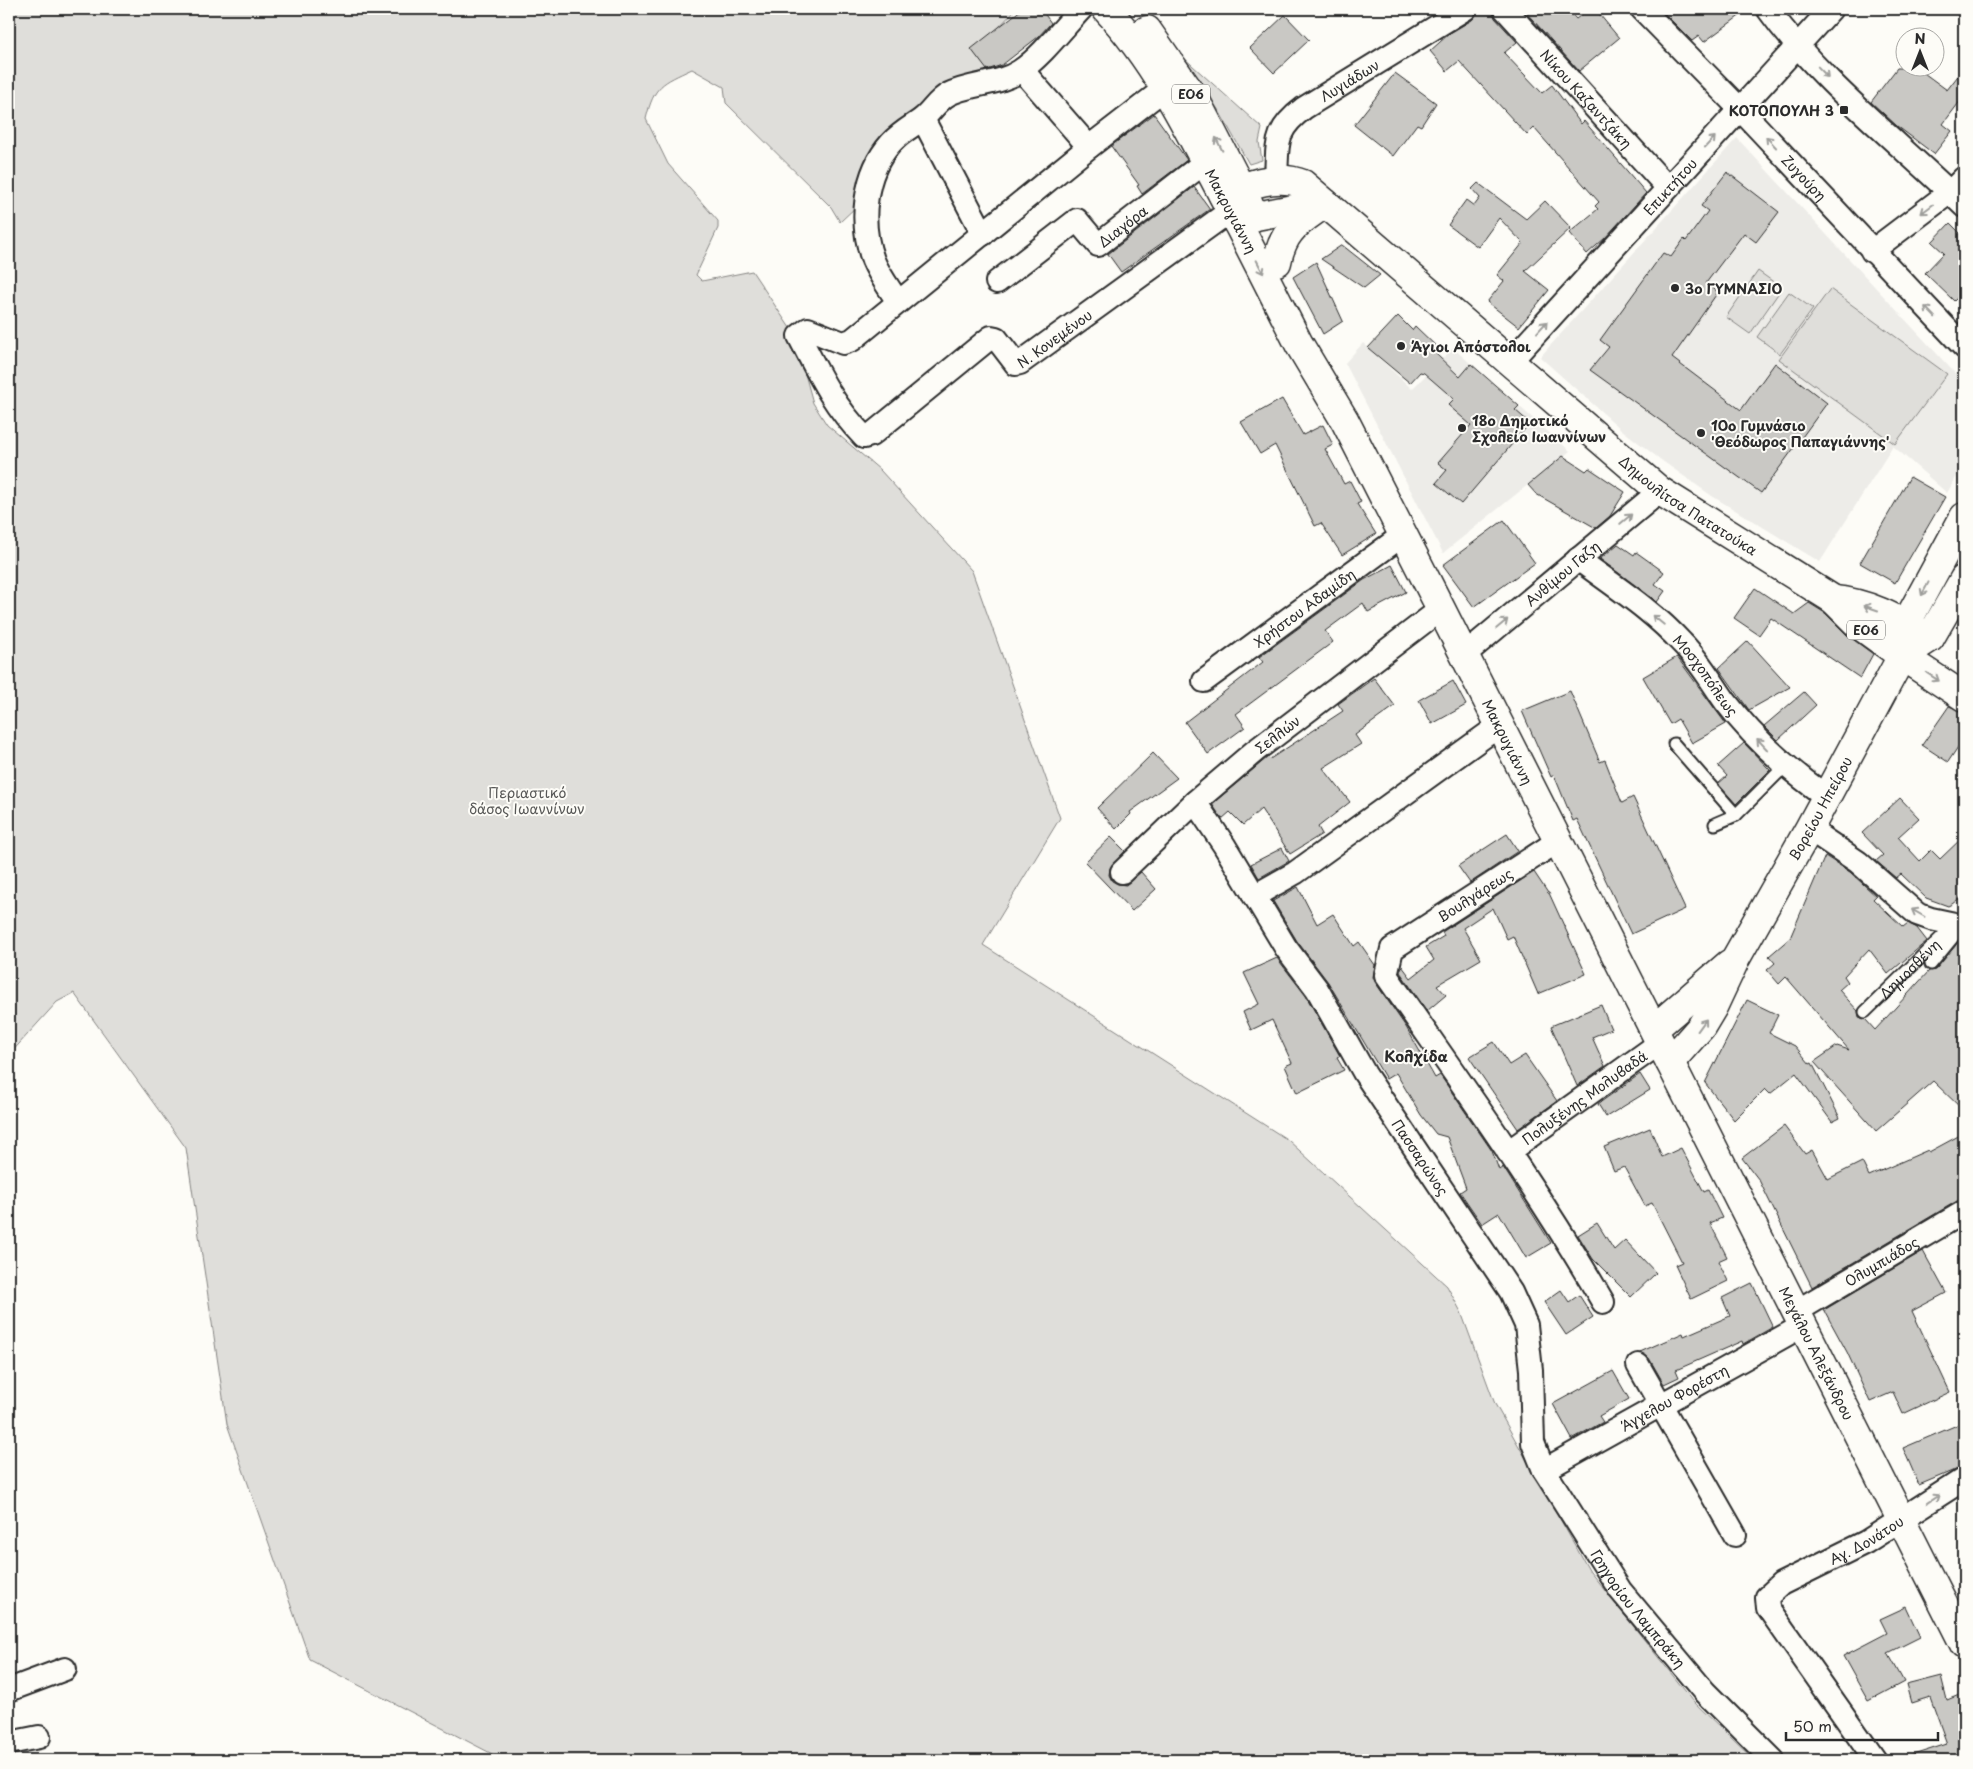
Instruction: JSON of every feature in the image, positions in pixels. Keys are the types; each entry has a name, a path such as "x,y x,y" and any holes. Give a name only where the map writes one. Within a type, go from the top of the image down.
{"main road":[{"name":"Μακρυγιάννη","path":"1106,9 1133,41 1164,89 1205,162 1277,262 1307,324 1344,421"},
{"name":"Μακρυγιάννη","path":"1128,9 1153,38 1182,78 1207,120 1238,207 1299,344 1344,421 1441,608 1662,1044"},
{"name":"Δημουλίτσα Πατατούκα","path":"1238,207 1276,179 1287,179 1303,184 1660,491 1834,600 1858,624 1964,697"},
{"path":"1238,207 1326,203"},
{"path":"1277,262 1281,246 1288,232 1297,222 1326,203"},
{"name":"Βορείου Ηπείρου","path":"1662,1044 1705,1020 1727,980 1736,958 1827,797 1902,656 1906,624 1964,517"},
{"path":"1944,554 1961,594"},
{"name":"Βορείου Ηπείρου","path":"1902,656 1930,638 1961,594"},
{"name":"Δημουλίτσα Πατατούκα","path":"1834,600 1872,607 1930,638"},
{"name":"Βορείου Ηπείρου","path":"1662,1044 1736,958"},
{"name":"Μεγάλου Αλεξάνδρου","path":"1662,1044 1901,1519 1957,1611 1964,1644"}],"street":[{"path":"1081,9 1022,70 1005,79 960,89 949,94 938,101 923,119 902,133 882,154 869,186 866,227 874,262 898,302 1089,147 1164,89"},
{"name":"Λυγιάδων","path":"1276,179 1278,144 1284,125 1304,108 1465,9"},
{"name":"Νίκου Καζαντζάκη","path":"1506,9 1668,188"},
{"name":"Ζυγούρη","path":"1642,9 1740,109 1964,347"},
{"path":"1768,9 1798,46 1836,86 1960,192 1872,251"},
{"name":"Επικτήτου","path":"1509,363 1831,9"},
{"path":"1022,70 1089,147"},
{"path":"923,119 983,234"},
{"name":"Διαγόρα","path":"997,282 1077,220 1098,245 1205,162"},
{"name":"Ν. Κονεμένου","path":"898,302 852,340 843,343 808,329 798,336 835,404 864,437 871,435 991,337 996,338 1016,364 1020,363 1238,207"},
{"name":"Ανθίμου Γαζη","path":"1464,655 1660,491"},
{"name":"Χρήστου Αδαμίδη","path":"1204,681 1403,535"},
{"name":"Μοσχοπόλεως","path":"1578,559 1643,608 1678,638 1752,732 1785,766 1827,797"},
{"name":"Σελλών","path":"1122,872 1195,802 1254,751 1441,608"},
{"path":"1254,896 1295,873 1500,725"},
{"name":"Πασσαρώνος","path":"1195,802 1224,845 1286,948 1317,989 1365,1074 1515,1299 1526,1325 1531,1370 1533,1436"},
{"path":"1809,829 1858,862 1917,914 1961,924"},
{"name":"Βουλγάρεως","path":"1392,949 1558,841"},
{"name":"Πολυξένης Μολυβαδά","path":"1392,949 1386,975 1508,1152 1580,1262 1603,1302"},
{"name":"Πολυξένης Μολυβαδά","path":"1508,1152 1662,1044"},
{"name":"Ολυμπιάδος","path":"1800,1318 1964,1212"},
{"name":"Άγγελου Φορέστη","path":"1544,1470 1660,1404 1800,1318"},
{"path":"1638,1365 1735,1535"},
{"name":"Γρηγορίου Λαμπράκη","path":"1533,1436 1535,1450 1544,1470 1603,1566 1625,1597 1705,1692 1773,1760"},
{"name":"Αγ. Δονάτου","path":"1875,1760 1768,1608 1767,1598 1782,1584 1855,1548 1964,1478"},
{"path":"9,1690 65,1669"},
{"path":"9,1743 39,1737"}],"lane":[{"path":"1674,744 1736,815"},
{"path":"1715,824 1736,815 1785,766"},
{"path":"1931,964 1961,924"},
{"name":"Δημοσθένη","path":"1865,1012 1961,924"}],"shaded area":[{"path":"1737,138 1964,383 1964,464 1947,493 1893,446 1820,562 1712,496 1661,460 1622,430 1540,357"},
{"name":"18ο Δημοτικό Σχολείο Ιωαννίνων","path":"1363,343 1412,389 1453,348 1570,451 1443,553 1345,363"}],"green space":[{"name":"Περιαστικό δάσος Ιωαννίνων","path":"9,9 1016,9 979,48 1005,70 929,98 913,110 897,126 859,204 840,222 831,207 726,103 724,87 692,69 661,86 652,99 646,119 668,164 718,221 718,228 696,275 702,281 752,271 794,334 813,403 827,425 880,470 972,571 1060,818 983,945 1288,1140 1447,1286 1461,1312 1495,1404 1590,1572 1694,1702 1754,1760 504,1760 310,1660 227,1424 186,1148 74,993 57,1002 9,1055"},
{"path":"1183,57 1262,128 1259,142 1262,160 1249,164 1219,111"},
{"path":"1758,271 1782,288 1750,334 1726,317"},
{"path":"1830,289 1947,374 1895,444 1779,359"},
{"path":"1789,292 1813,309 1780,354 1757,337"}],"building":[{"path":"1022,9 1041,9 1051,23 1038,37 1002,65 987,70 971,49"},
{"path":"1480,9 1492,9 1495,18 1517,42 1504,53 1542,93 1552,85 1581,124 1584,121 1646,193 1605,238 1587,254 1569,233 1598,209 1595,206 1599,202 1534,128 1527,135 1459,61 1447,71 1430,51 1450,33 1472,20"},
{"path":"1523,9 1567,9 1576,19 1589,9 1595,9 1619,38 1579,71"},
{"path":"1660,9 1749,9 1704,42 1699,36 1692,41"},
{"path":"1285,15 1309,40 1274,73 1250,48"},
{"path":"1964,68 1964,96 1943,124 1952,131 1934,154 1897,126 1871,102 1896,69 1896,78 1931,78 1947,90"},
{"path":"1395,73 1436,103 1421,126 1417,124 1393,156 1354,125"},
{"path":"1154,114 1187,160 1142,194 1137,186 1139,185 1111,146"},
{"path":"1727,172 1779,212 1756,242 1744,233 1706,283 1718,292 1672,358 1741,410 1775,363 1827,403 1761,493 1590,370 1609,347 1600,340 1663,253 1671,257 1684,239 1686,241 1708,211 1701,206"},
{"path":"1478,183 1526,219 1545,201 1571,228 1525,271 1549,290 1519,327 1487,302 1504,281 1497,275 1523,243 1499,218 1478,247 1448,225 1466,200 1474,206 1480,198 1472,189"},
{"path":"1194,187 1210,209 1121,272 1108,254"},
{"path":"1950,223 1964,237 1964,291 1954,301 1925,273 1944,253 1932,242"},
{"path":"1342,245 1380,275 1364,288 1321,259"},
{"path":"1316,262 1343,321 1323,334 1293,277"},
{"path":"1398,316 1412,330 1415,326 1440,350 1436,354 1460,377 1471,364 1519,406 1515,410 1530,423 1461,504 1436,483 1447,470 1438,463 1471,425 1448,405 1454,399 1424,373 1420,372 1410,383 1368,348"},
{"path":"1282,399 1303,435 1323,425 1333,445 1325,449 1344,484 1350,481 1361,502 1357,504 1376,534 1342,555 1321,523 1315,526 1275,445 1260,454 1241,422"},
{"path":"1563,456 1586,471 1589,468 1625,492 1610,516 1596,528 1536,494 1528,485"},
{"path":"1910,477 1945,497 1895,583 1860,563"},
{"path":"1504,520 1535,563 1474,607 1443,565"},
{"path":"1618,544 1634,555 1636,552 1664,572 1655,584 1665,591 1657,602 1600,559"},
{"path":"1392,565 1406,592 1368,612 1363,603 1325,631 1333,642 1236,714 1245,727 1208,754 1185,722 1263,662 1259,657 1364,580"},
{"path":"1755,588 1794,614 1809,603 1825,613 1847,635 1873,654 1860,678 1771,618 1759,635 1734,618"},
{"path":"1748,641 1790,687 1749,710 1719,668"},
{"path":"1677,657 1726,724 1692,743 1678,719 1670,724 1643,677"},
{"path":"1374,678 1395,706 1355,735 1361,744 1323,768 1350,802 1318,827 1322,834 1290,854 1261,809 1243,825 1230,812 1222,819 1212,804 1268,757 1270,759 1343,711 1338,704"},
{"path":"1453,681 1466,705 1432,724 1419,700"},
{"path":"1570,691 1600,762 1605,760 1622,803 1633,797 1685,909 1631,934 1577,819 1573,821 1554,775 1551,777 1522,711"},
{"path":"1804,692 1816,705 1778,740 1764,726"},
{"path":"1949,706 1964,712 1964,738 1948,762 1922,745"},
{"path":"1744,743 1770,770 1736,804 1718,784 1727,776 1718,766"},
{"path":"1153,753 1177,778 1130,812 1131,814 1116,829 1097,808"},
{"path":"1900,798 1919,818 1898,837 1920,861 1931,850 1940,859 1964,836 1964,895 1948,906 1926,898 1901,874 1896,878 1876,861 1883,855 1862,833"},
{"path":"1507,834 1518,851 1470,883 1458,866"},
{"path":"1111,837 1125,851 1110,868 1109,875 1112,881 1126,885 1141,872 1156,889 1132,911 1085,862"},
{"path":"1282,848 1289,861 1259,878 1251,864"},
{"path":"1825,856 1850,872 1876,896 1873,899 1903,927 1908,923 1917,928 1927,941 1888,974 1869,949 1844,976 1848,982 1839,990 1858,1011 1859,1017 1865,1019 1875,1030 1929,971 1936,969 1961,939 1964,939 1964,1111 1933,1081 1876,1131 1814,1062 1837,1046 1849,1050 1786,977 1779,984 1767,970 1775,963 1769,956 1790,938"},
{"path":"1534,872 1549,893 1586,974 1538,994 1513,936 1507,939 1493,908 1463,928 1481,959 1437,985 1446,995 1427,1011 1400,972 1402,966 1411,978 1434,960 1426,947 1444,936 1442,932"},
{"path":"1298,887 1317,924 1333,914 1354,946 1359,942 1375,965 1373,977 1375,982 1406,1027 1435,1078 1440,1075 1492,1151 1499,1170 1503,1167 1551,1243 1526,1258 1499,1213 1482,1224 1460,1192 1466,1188 1447,1137 1436,1134 1421,1115 1396,1073 1386,1079 1328,982 1297,941 1273,901"},
{"path":"1277,958 1306,996 1340,1056 1337,1058 1344,1070 1297,1093 1285,1066 1292,1063 1272,1020 1251,1030 1243,1012 1259,1004 1244,973"},
{"path":"1747,1000 1778,1015 1769,1033 1795,1046 1810,1064 1812,1063 1840,1118 1832,1122 1796,1073 1770,1094 1765,1089 1734,1120 1705,1083"},
{"path":"1601,1005 1611,1029 1592,1037 1605,1066 1577,1086 1551,1026"},
{"path":"1494,1042 1509,1065 1525,1055 1557,1101 1518,1129 1469,1057"},
{"path":"1640,1074 1650,1090 1606,1117 1598,1104"},
{"path":"1784,1126 1805,1154 1812,1150 1828,1179 1862,1162 1869,1176 1928,1150 1929,1152 1964,1133 1964,1199 1957,1201 1812,1287 1759,1180 1742,1158"},
{"path":"1650,1128 1662,1157 1681,1148 1704,1192 1708,1190 1722,1218 1710,1223 1727,1257 1718,1261 1728,1281 1691,1299 1675,1265 1682,1262 1652,1203 1645,1206 1624,1167 1614,1171 1604,1147"},
{"path":"1597,1223 1614,1250 1625,1240 1656,1273 1631,1297 1593,1259 1578,1235"},
{"path":"1923,1251 1946,1293 1912,1311 1950,1392 1903,1414 1893,1392 1870,1402 1847,1352 1824,1310"},
{"path":"1752,1283 1773,1327 1743,1344 1742,1341 1676,1370 1679,1377 1664,1384 1649,1358 1640,1352 1683,1333 1684,1336 1730,1316 1722,1298"},
{"path":"1561,1290 1569,1302 1579,1295 1593,1317 1566,1335 1544,1302"},
{"path":"1613,1371 1629,1399 1599,1416 1603,1422 1572,1439 1553,1404"},
{"path":"1964,1422 1964,1466 1919,1485 1903,1448"},
{"path":"1906,1607 1920,1637 1888,1653 1904,1682 1868,1701 1843,1656 1887,1633 1880,1619"},
{"path":"1941,1676 1947,1700 1964,1693 1964,1760 1908,1760 1907,1757 1947,1744 1930,1697 1911,1703 1906,1685"}],"place":[{"name":"ΚΟΤΟΠΟΥΛΗ 3","path":"1844,110"},
{"name":"3ο ΓΥΜΝΑΣΙΟ","path":"1675,288"},
{"name":"Άγιοι Απόστολοι","path":"1401,346"},
{"name":"18ο Δημοτικό Σχολείο Ιωαννίνων","path":"1462,428"},
{"name":"10ο Γυμνάσιο 'Θεόδωρος Παπαγιάννης'","path":"1701,433"}],"district":[{"name":"Κολχίδα","path":"1416,1055"}]}
